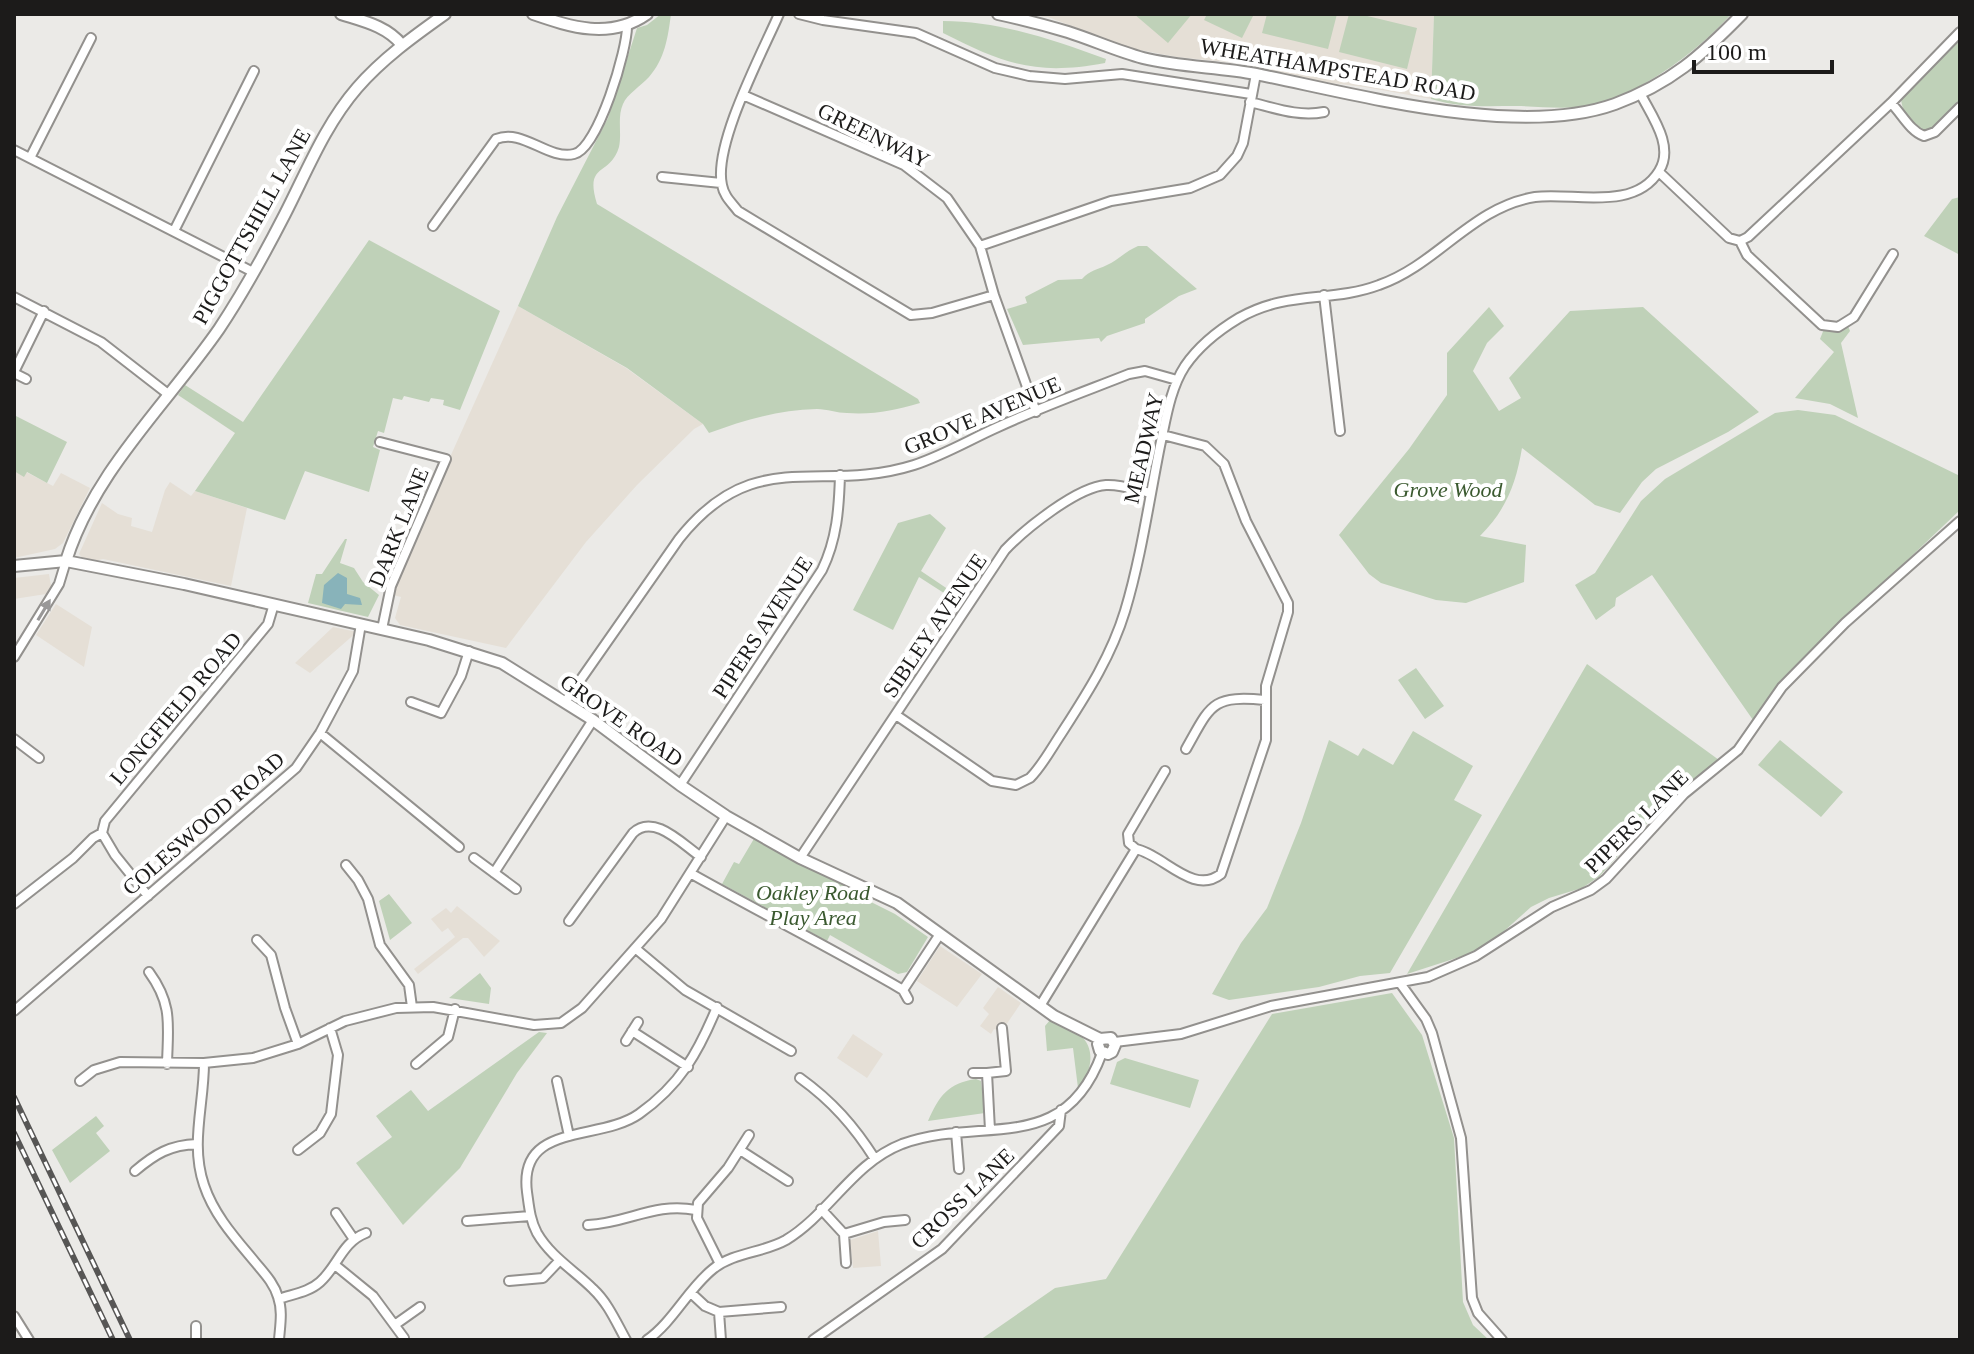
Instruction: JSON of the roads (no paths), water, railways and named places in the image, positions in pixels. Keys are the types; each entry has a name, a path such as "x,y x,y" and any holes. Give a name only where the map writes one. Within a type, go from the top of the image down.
{"street":[{"path":"343,14 375,25 394,35 402,45"},
{"name":"PIGGOTTSHILL LANE","path":"66,561 94,499 218,329 253,272 340,111 358,87 402,45 445,14"},
{"path":"533,14 590,30 614,29 647,14"},
{"path":"779,14 743,95 721,161 721,183 726,197 738,211 901,311 922,315 994,295"},
{"name":"WHEATHAMPSTEAD ROAD","path":"799,14 916,33 995,68 1029,76 1065,79 1132,75 1251,98 1286,112 1311,115 1324,112"},
{"name":"WHEATHAMPSTEAD ROAD","path":"998,14 1070,33 1147,59 1256,74 1472,114 1567,114 1614,104 1683,70 1742,14"},
{"path":"433,226 496,139 513,136 569,155 584,149 597,128 611,93 628,35 627,25"},
{"path":"1640,93 1663,143 1665,155 1659,172 1729,238 1740,241 1748,237 1891,103 1960,32"},
{"path":"30,158 91,38"},
{"path":"174,231 254,71"},
{"path":"980,246 1111,201 1190,188 1220,175 1237,156 1243,143 1256,74"},
{"name":"GREENWAY","path":"743,95 904,165 947,198 980,246 1036,412"},
{"path":"1891,103 1914,132 1924,136 1935,132 1960,107"},
{"path":"14,150 253,272"},
{"name":"MEADWAY","path":"896,715 992,781 1016,785 1030,778 1096,679 1110,650 1125,611 1177,380 1186,364 1215,335 1242,317 1276,303 1299,297 1359,291 1397,278 1482,217 1508,204 1537,197 1592,198 1630,192 1644,187 1659,172"},
{"path":"662,177 721,183"},
{"path":"1740,241 1747,255 1817,321 1833,327 1854,317 1893,254"},
{"path":"1324,295 1340,431"},
{"path":"14,297 101,342 168,394"},
{"path":"26,379 14,372 44,311"},
{"name":"GROVE AVENUE","path":"565,702 679,539 698,515 730,492 760,481 889,471 915,465 1137,372 1152,372 1177,380"},
{"path":"1163,435 1205,446 1224,464 1246,521 1288,603 1287,624 1266,686 1266,740 1221,874 1208,882 1196,881 1129,843 1128,834 1165,771"},
{"name":"DARK LANE","path":"380,442 446,459 391,586 382,629"},
{"name":"PIPERS AVENUE","path":"680,785 822,570 837,527 840,475"},
{"name":"SIBLEY AVENUE","path":"800,858 1005,550 1025,530 1089,490 1116,485 1150,493"},
{"name":"PIPERS LANE","path":"1115,1042 1181,1034 1271,1006 1428,977 1476,956 1552,907 1591,890 1606,879 1684,794 1738,750 1782,687 1845,623 1960,521"},
{"path":"14,657 56,590 66,561"},
{"name":"GROVE ROAD","path":"14,566 66,561 361,624 469,651 502,663 593,720 726,816 800,858 897,903 1040,1006 1100,1039 1108,1037 1115,1042"},
{"name":"LONGFIELD ROAD","path":"14,904 102,833 105,821 268,624 274,604"},
{"name":"COLESWOOD ROAD","path":"14,1011 296,768 320,733 353,671 361,624"},
{"path":"411,702 441,713 461,676 469,651"},
{"path":"1186,749 1215,704 1232,699 1265,700"},
{"path":"494,873 593,720"},
{"path":"320,733 459,847"},
{"path":"14,739 39,758"},
{"path":"80,1081 94,1070 111,1063 204,1063 253,1058 298,1044 367,1014 412,1007 455,1009 534,1025 561,1023 582,1008 661,919 726,816"},
{"path":"569,921 633,833 642,826 657,827 701,857"},
{"path":"102,833 115,855 148,896"},
{"path":"1040,1006 1136,849"},
{"path":"474,858 516,889"},
{"path":"346,865 368,899 380,945 409,985 412,1007"},
{"path":"690,873 842,954 903,990 908,999"},
{"path":"903,990 940,934"},
{"path":"257,940 271,955 298,1044"},
{"path":"635,948 685,990 791,1051"},
{"path":"149,972 160,987 168,1007 167,1064"},
{"path":"1400,983 1426,1019 1432,1033 1461,1138 1472,1298 1478,1313 1502,1340"},
{"path":"626,1340 607,1303 560,1260 536,1231 530,1216 526,1181 528,1163 537,1151 569,1136 613,1126 641,1113 688,1067 717,1007"},
{"path":"416,1064 448,1037 455,1009"},
{"path":"626,1041 638,1022"},
{"path":"298,1150 320,1133 331,1114 338,1055 330,1028"},
{"path":"973,1073 1006,1071 1002,1028"},
{"path":"632,1031 688,1067"},
{"path":"1100,1039 1098,1047 1102,1053 1112,1052 1115,1042"},
{"name":"CROSS LANE","path":"813,1340 942,1249 1059,1126 1061,1110 1090,1081 1102,1053"},
{"path":"204,1063 197,1144 203,1182 214,1208 270,1280 279,1299 279,1340"},
{"path":"987,1073 990,1130"},
{"path":"800,1078 848,1119 875,1159"},
{"path":"557,1081 569,1136"},
{"path":"647,1340 720,1264 777,1245 799,1231 875,1159 904,1144 956,1132 1024,1127 1061,1110"},
{"path":"956,1132 959,1169"},
{"path":"720,1264 696,1210 698,1203 728,1168 749,1135"},
{"path":"135,1171 160,1151 197,1144"},
{"path":"740,1150 788,1181"},
{"path":"588,1225 617,1222 663,1207 696,1210"},
{"path":"821,1209 844,1234 846,1263"},
{"path":"336,1213 353,1238"},
{"path":"467,1221 530,1216"},
{"path":"844,1234 884,1222 905,1220"},
{"path":"279,1299 312,1287 335,1265 353,1238 366,1233"},
{"path":"509,1281 543,1278 560,1260"},
{"path":"335,1265 362,1285 396,1324 404,1338"},
{"path":"691,1293 705,1306 719,1312 781,1307"},
{"path":"396,1324 420,1307"},
{"path":"719,1312 721,1340"},
{"path":"14,1316 29,1340"},
{"path":"196,1326 196,1340"}],"water":[{"path":"338,573 347,578 347,594 360,598 362,605 345,604 341,609 322,603 324,585"}],"railway":[{"path":"14,1097 130,1340"},
{"path":"14,1133 113,1340"}],"park label":[{"name":"Grove Wood","path":"1448,489"},
{"name":"Oakley Road Play Area","path":"813,904"}]}
